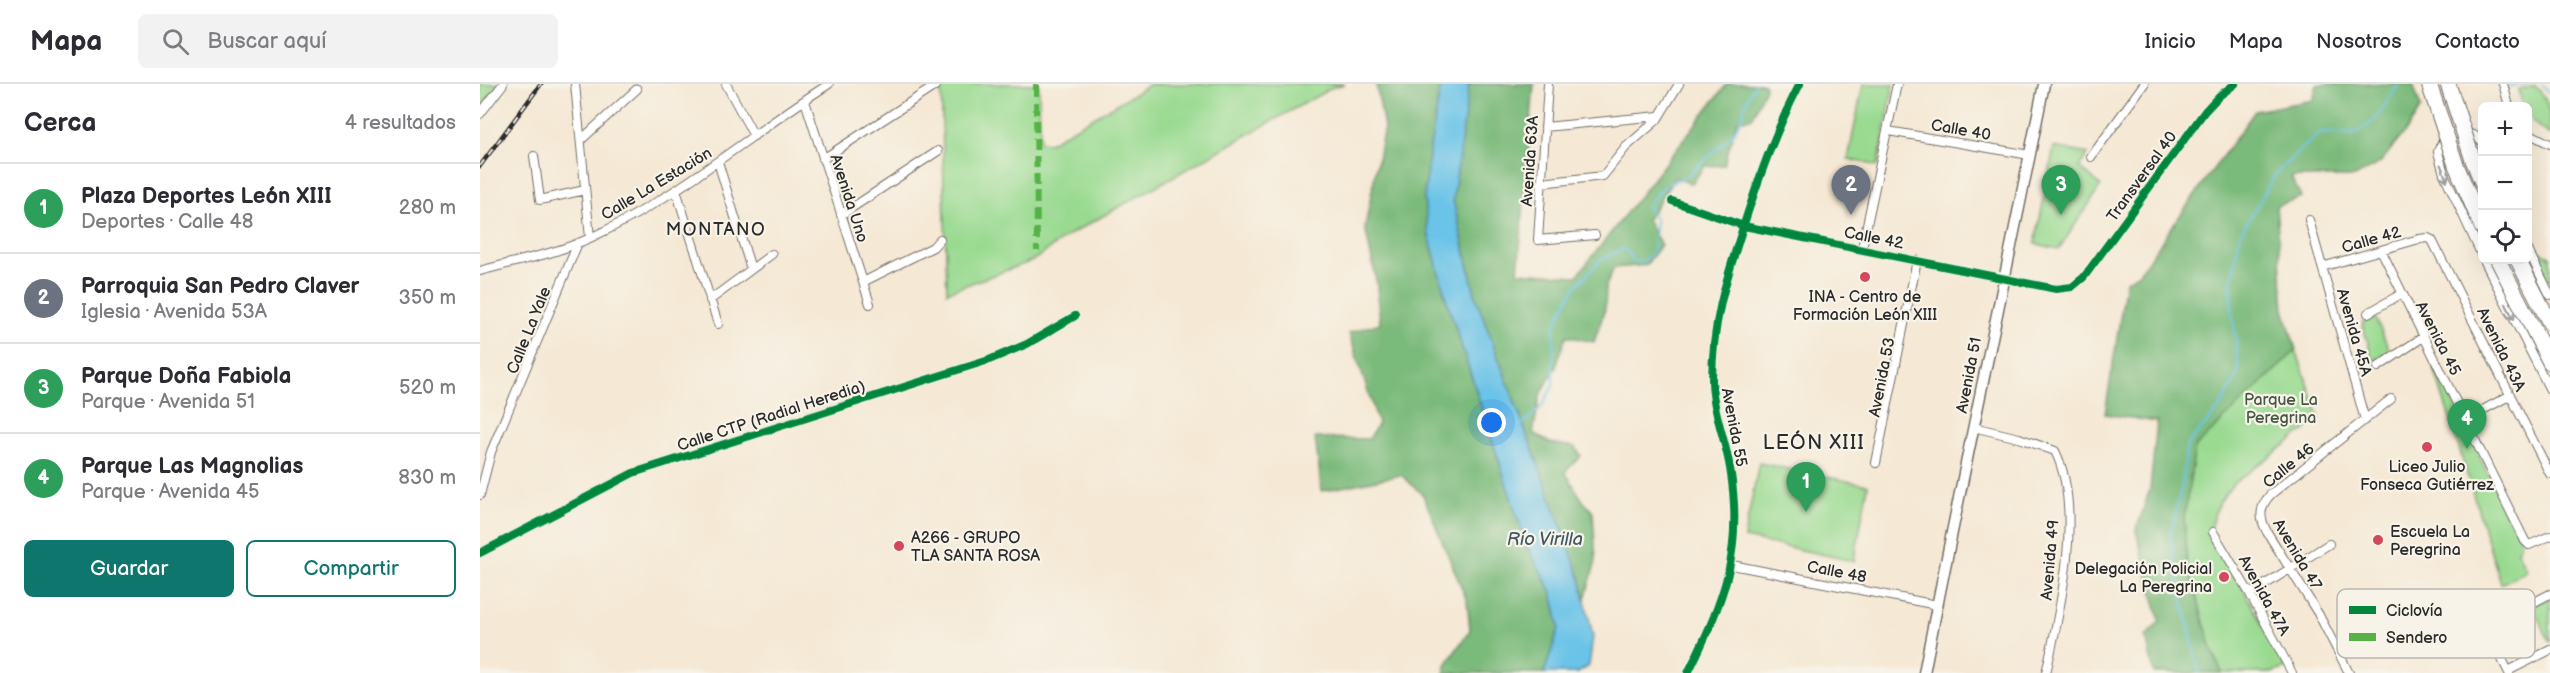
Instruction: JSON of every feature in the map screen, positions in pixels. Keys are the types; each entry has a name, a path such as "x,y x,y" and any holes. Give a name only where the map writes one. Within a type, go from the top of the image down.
{"highway":[{"path":"2429,84 2456,165 2478,217"},
{"path":"2448,84 2478,172"},
{"path":"2501,264 2550,362"},
{"path":"2520,264 2550,324"}],"street":[{"path":"480,114 503,84"},
{"path":"575,84 590,238"},
{"path":"726,84 754,136"},
{"name":"Calle La Estación","path":"480,271 590,238 676,190 829,84"},
{"name":"Avenida 63A","path":"1548,84 1538,240 1540,242 1595,235"},
{"path":"1541,183 1599,177 1606,174 1626,147 1659,116 1679,84"},
{"name":"Avenida 55","path":"1688,673 1720,602 1732,565 1735,500 1712,383 1713,351 1722,292 1779,125 1800,84"},
{"path":"1862,248 1897,84"},
{"name":"Avenida 51","path":"1924,673 1972,428 2044,84"},
{"path":"2091,157 2144,84"},
{"name":"Transversal 40","path":"2072,287 2084,277 2205,111 2235,84"},
{"path":"2503,84 2508,102"},
{"path":"823,159 935,86"},
{"path":"582,139 637,89"},
{"name":"Avenida Uno","path":"804,101 870,304"},
{"path":"1545,127 1659,116"},
{"name":"Calle 40","path":"1888,131 2030,155"},
{"path":"2478,138 2474,135 2456,134 2444,140 2438,152 2448,182 2478,247"},
{"path":"2532,135 2550,144"},
{"path":"841,215 938,151"},
{"path":"534,156 540,200 585,190"},
{"path":"718,162 751,269"},
{"path":"676,190 718,324"},
{"name":"Calle 42","path":"1672,201 1744,226 1862,248 2004,279 2056,288 2072,287"},
{"name":"Avenida 45A","path":"2308,220 2365,420"},
{"name":"Calle 42","path":"2322,267 2428,238"},
{"name":"Avenida 43A","path":"2428,238 2436,244 2550,474"},
{"path":"863,282 933,247 940,239"},
{"name":"Calle La Yale","path":"480,495 491,452 578,243"},
{"name":"Avenida 45","path":"2381,250 2525,541 2529,545 2535,544 2550,536"},
{"path":"710,300 772,254"},
{"path":"2532,258 2550,295"},
{"name":"Avenida 53","path":"1876,463 1917,260"},
{"path":"2486,264 2550,390"},
{"path":"2368,313 2401,294"},
{"name":"Calle CTP (Radial Heredia)","path":"480,554 633,473 988,360 1027,344 1075,316"},
{"path":"2378,367 2423,337"},
{"path":"2464,420 2510,396"},
{"path":"2365,420 2391,399"},
{"name":"Calle 46","path":"2261,512 2264,502 2271,494 2365,420"},
{"name":"Avenida 49","path":"1972,428 2019,438 2055,451 2063,467 2068,543 2056,630 2046,673"},
{"name":"Avenida 47","path":"2261,512 2262,522 2337,647"},
{"name":"Avenida 47A","path":"2213,532 2250,594 2292,673"},
{"path":"2250,594 2329,544"},
{"name":"Calle 48","path":"1732,565 1937,605"},
{"path":"2535,602 2550,594"},
{"path":"2502,658 2509,672 2550,650"},
{"name":"Avenida 47","path":"2342,658 2349,673"}],"green space":[{"path":"480,84 499,84 480,108"},
{"path":"941,84 1039,84 1040,142 1049,143 1151,84 1345,84 1333,87 1069,235 1032,261 947,292"},
{"path":"1376,84 1441,84 1424,199 1428,232 1446,298 1527,547 1551,590 1559,628 1544,673 1444,673 1447,663 1470,630 1467,601 1423,495 1401,475 1322,491 1315,438 1369,439 1378,423 1349,333 1380,323 1377,285 1365,227 1384,127"},
{"path":"1469,84 1534,84 1518,272 1577,276 1727,84 1764,84 1765,88 1752,118 1737,121 1724,165 1705,166 1691,184 1675,177 1647,220 1661,245 1646,265 1614,268 1606,286 1605,309 1594,342 1566,336 1556,367 1540,396 1533,433 1550,443 1575,447 1581,456 1565,472 1583,501 1593,512 1596,561 1585,599 1580,577 1476,298 1453,200"},
{"path":"1863,84 1894,84 1878,166 1848,159"},
{"path":"2317,84 2413,84 2421,108 2407,130 2380,163 2355,177 2291,177 2301,197 2276,206 2284,309 2296,350 2195,447 2184,518 2187,564 2212,650 2222,673 2154,673 2146,637 2160,621 2136,531 2150,489 2157,422 2105,414 2126,281 2139,273 2255,111 2313,100"},
{"path":"2535,86 2544,96 2549,114 2550,135 2532,120 2532,102 2521,102 2519,90"},
{"path":"2054,147 2088,154 2079,167 2101,186 2059,249 2035,244"},
{"path":"2533,249 2550,256 2550,283"},
{"path":"2375,317 2390,351 2373,361 2362,323"},
{"name":"Parque La Peregrina","path":"2296,350 2320,419 2233,484 2218,504 2208,534 2243,589 2286,668 2271,673 2222,673 2212,650 2187,564 2184,518 2195,447"},
{"path":"2430,355 2521,542 2517,551 2527,571 2501,584"},
{"path":"1759,463 1868,485 1854,561 1744,538"},
{"path":"2550,597 2550,642 2535,612 2535,604"}],"water":[{"name":"Río Virilla","path":"1441,84 1469,84 1453,200 1476,298 1580,577 1593,636 1589,666 1578,673 1544,673 1559,628 1551,590 1527,547 1446,298 1428,232 1424,199"}],"waterway":[{"path":"1523,423 1541,408 1553,386 1554,327 1574,289 1600,260 1623,249 1629,253 1631,261 1642,263 1653,253 1656,220 1647,207 1657,193 1668,184 1686,177 1732,135 1742,118 1746,101 1755,84"},
{"path":"2199,673 2174,560 2171,533 2182,485 2187,445 2219,409 2239,372 2230,290 2240,234 2277,172 2319,133 2355,134 2375,120 2399,84"},
{"path":"2494,84 2506,87 2528,84"},
{"path":"2542,84 2550,94"}],"railway":[{"path":"480,166 541,84"}],"marked path":[{"path":"1036,84 1037,251"}],"cycle path":[{"path":"1688,673 1721,598 1732,550 1734,498 1730,468 1716,412 1712,379 1718,318 1756,188 1776,135 1800,84"},
{"path":"1672,201 1744,226 2056,289 2072,287 2084,277 2205,111 2235,84"},
{"path":"480,553 633,473 989,360 1027,344 1075,316"}],"place":[{"name":"Parroquia San Pedro Claver","path":"1851,215"},
{"name":"Parque Doña Fabiola","path":"2061,215"},
{"name":"INA - Centro de Formación León XIII","path":"1865,277"},
{"name":"Liceo Julio Fonseca Gutiérrez","path":"2427,447"},
{"name":"Parque Las Magnolias","path":"2467,449"},
{"name":"Plaza Deportes León XIII","path":"1806,512"},
{"name":"Escuela La Peregrina","path":"2378,540"},
{"name":"A266 - GRUPO TLA SANTA ROSA","path":"899,546"},
{"name":"Delegación Policial La Peregrina","path":"2224,577"}],"district":[{"name":"MONTANO","path":"716,229"},
{"name":"LEÓN XIII","path":"1814,442"}]}
